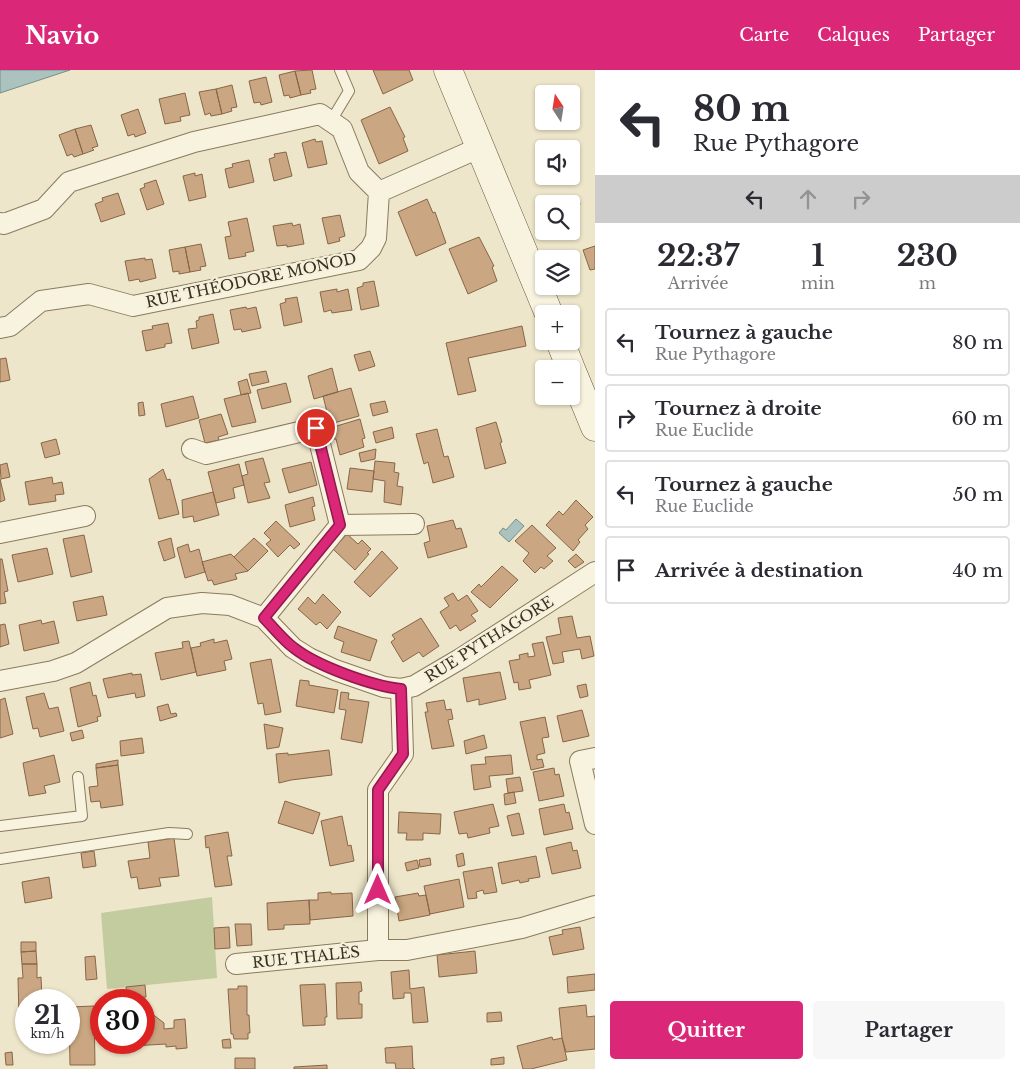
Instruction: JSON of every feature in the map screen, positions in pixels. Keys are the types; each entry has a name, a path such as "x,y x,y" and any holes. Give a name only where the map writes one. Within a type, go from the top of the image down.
{"main road":[{"path":"448,70 545,305"},
{"path":"580,388 592,413"}],"street":[{"path":"0,223 4,224 44,209 69,182 194,142 320,114 342,129 359,172 379,192 481,147"},
{"name":"RUE THÉODORE MONOD","path":"0,328 10,326 41,301 89,294 133,306 359,260 371,248 376,238 379,192"},
{"path":"192,449 206,454 316,428 340,525"},
{"path":"0,533 84,516"},
{"path":"264,618 340,525 414,524"},
{"name":"RUE PYTHAGORE","path":"401,689 414,686 460,659 595,572"},
{"path":"0,681 53,671 76,663 167,608 202,603 230,606 264,618 293,648 309,658 335,670 384,687 401,689"},
{"name":"RUE THALÈS","path":"236,964 378,950 378,790 403,754 401,689"},
{"path":"595,758 580,761 595,824"},
{"path":"378,950 407,950 522,928 595,906"}],"lane":[{"path":"331,121 348,91 340,70"},
{"path":"0,826 82,816 78,777"},
{"path":"0,858 169,833 187,834"}],"green space":[{"path":"212,897 217,978 107,989 101,913"}],"water":[{"path":"0,70 70,70 0,93"},
{"path":"516,519 524,526 509,542 499,533 503,528 506,530"}],"building":[{"path":"312,70 316,89 310,90 311,93 301,95 295,71"},
{"path":"373,70 409,70 413,80 383,94"},
{"path":"295,71 301,95 290,98 289,95 284,96 279,75"},
{"path":"266,77 272,102 261,105 260,102 254,103 249,81"},
{"path":"232,85 237,107 231,108 232,111 222,114 216,89"},
{"path":"216,89 222,114 211,116 210,113 205,115 199,92"},
{"path":"185,93 190,115 180,117 181,121 165,124 159,99"},
{"path":"390,107 405,137 403,138 408,151 379,164 361,120"},
{"path":"138,109 146,133 135,137 134,134 128,136 121,115"},
{"path":"91,125 98,146 92,148 94,150 83,154 75,129"},
{"path":"75,129 83,154 74,157 72,154 67,156 59,135"},
{"path":"315,139 316,142 322,141 327,164 308,168 302,143"},
{"path":"286,152 292,176 274,181 269,159 275,157 274,154"},
{"path":"249,160 254,182 229,188 225,169 233,167 232,164"},
{"path":"195,173 195,176 202,174 206,197 189,201 183,176"},
{"path":"156,180 164,204 147,210 140,189 145,187 144,184"},
{"path":"118,193 125,214 101,222 95,204 103,201 102,198"},
{"path":"427,199 433,213 435,212 446,243 416,256 398,212"},
{"path":"340,215 345,236 339,238 340,241 328,244 322,218"},
{"path":"247,218 254,251 245,253 246,256 229,259 225,237 231,236 228,222"},
{"path":"292,223 293,226 300,224 304,244 287,247 287,245 277,246 273,226"},
{"path":"479,237 494,266 492,267 497,281 468,294 449,249"},
{"path":"201,244 206,266 200,267 201,270 190,272 185,247"},
{"path":"595,246 595,269 590,270 583,250"},
{"path":"185,247 190,272 179,274 179,271 173,272 169,250"},
{"path":"145,258 145,260 152,259 156,278 140,282 139,279 129,281 125,261"},
{"path":"374,281 379,306 361,310 357,288 363,286 363,283"},
{"path":"337,289 337,292 348,289 352,310 332,313 331,310 324,312 320,292"},
{"path":"297,297 302,322 284,326 280,304 286,302 285,299"},
{"path":"246,307 247,309 256,307 261,328 242,332 241,329 234,330 230,310"},
{"path":"213,314 219,343 192,349 188,329 197,328 196,321 199,320 199,317"},
{"path":"168,323 172,343 165,344 165,347 146,351 142,331 153,329 152,326"},
{"path":"522,326 526,346 468,358 476,391 458,395 446,343"},
{"path":"370,351 375,366 359,371 354,355"},
{"path":"6,358 10,380 0,382 0,359"},
{"path":"332,368 338,392 314,399 308,376"},
{"path":"266,371 269,382 252,386 249,374"},
{"path":"247,379 251,393 241,395 238,382"},
{"path":"286,383 291,402 262,409 257,390"},
{"path":"351,388 359,416 330,424 323,396"},
{"path":"248,393 256,422 232,427 224,399"},
{"path":"193,396 199,418 166,427 161,404"},
{"path":"385,401 388,412 373,416 370,404"},
{"path":"143,402 145,415 139,416 138,403"},
{"path":"221,414 228,434 218,437 219,440 205,443 199,420"},
{"path":"360,419 365,438 362,439 364,447 340,455 336,439 333,439 330,428"},
{"path":"496,422 506,463 485,469 476,428"},
{"path":"392,427 394,438 376,443 373,432"},
{"path":"437,429 444,457 448,456 454,477 433,483 428,462 424,464 416,434"},
{"path":"56,439 60,454 45,458 41,443"},
{"path":"376,449 375,459 361,462 359,453"},
{"path":"263,458 270,482 264,483 270,498 248,503 242,476 248,474 245,462"},
{"path":"375,461 395,463 394,472 399,473 397,486 403,487 401,505 384,502 385,481 373,479"},
{"path":"311,462 317,485 289,493 282,469"},
{"path":"7,463 10,477 1,479 0,465"},
{"path":"239,464 244,485 233,488 235,498 216,503 208,472"},
{"path":"350,468 374,471 372,492 347,489"},
{"path":"163,469 167,480 170,479 179,514 159,519 149,479"},
{"path":"52,477 53,484 62,482 64,494 55,495 56,501 29,505 25,482"},
{"path":"0,479 5,500 0,502"},
{"path":"213,492 219,515 194,522 193,516 183,518 182,500"},
{"path":"313,497 315,506 312,507 315,520 290,527 285,505"},
{"path":"576,500 593,517 585,525 588,529 578,540 580,542 573,551 546,525 559,511 563,515"},
{"path":"453,520 456,529 461,528 467,547 428,558 424,543 430,541 427,526"},
{"path":"276,521 300,544 294,549 290,545 278,557 266,544 271,540 264,533"},
{"path":"532,525 556,548 547,556 553,561 544,569 541,567 535,573 523,561 529,553 515,541"},
{"path":"347,534 358,544 362,540 371,549 355,570 333,549"},
{"path":"84,535 92,572 71,577 63,539"},
{"path":"171,538 175,557 164,561 158,542"},
{"path":"254,538 268,551 248,571 234,557"},
{"path":"188,544 190,552 199,549 205,572 185,578 177,548"},
{"path":"47,548 53,574 18,582 12,555"},
{"path":"382,551 398,568 370,597 354,582"},
{"path":"231,554 248,571 235,574 237,579 214,585 212,580 208,581 202,562"},
{"path":"576,554 584,562 575,568 568,561"},
{"path":"0,559 2,559 8,591 4,592 6,603 0,604"},
{"path":"502,566 518,580 490,608 471,592 479,584 481,587"},
{"path":"453,593 458,601 467,595 478,611 471,615 476,621 460,631 456,625 450,629 440,612 449,606 444,598"},
{"path":"323,594 341,612 327,629 320,622 316,625 298,609 308,597 315,604"},
{"path":"103,596 107,615 77,621 73,602"},
{"path":"572,616 577,638 590,636 594,656 582,659 580,649 562,652 564,662 553,664 546,637 561,634 558,618"},
{"path":"421,618 439,646 423,657 419,652 403,662 391,642 395,639 392,635"},
{"path":"41,620 42,624 54,621 59,643 24,651 19,625"},
{"path":"5,624 9,644 0,647 0,625"},
{"path":"338,626 377,640 370,661 341,652 344,642 334,638"},
{"path":"214,639 214,643 227,640 232,659 224,661 226,670 197,676 191,648 201,646 200,643"},
{"path":"189,641 196,672 161,680 155,653 183,648 182,642"},
{"path":"543,642 551,675 529,680 531,688 519,690 518,682 514,683 509,661 520,659 519,655 528,653 528,657 535,656 532,644"},
{"path":"271,659 281,712 265,715 263,703 258,704 250,663"},
{"path":"500,672 506,699 479,705 479,699 467,702 463,678"},
{"path":"132,673 132,675 141,674 145,696 136,698 135,693 108,698 103,679"},
{"path":"300,680 309,681 309,685 338,690 334,713 296,706"},
{"path":"90,682 93,696 96,695 101,716 97,717 98,721 78,727 70,688"},
{"path":"586,684 588,696 580,698 577,686"},
{"path":"341,692 349,693 348,699 369,702 362,743 341,739 346,710 339,709"},
{"path":"44,693 49,709 58,707 64,731 40,737 38,728 33,729 26,697"},
{"path":"5,698 13,734 0,738 0,700"},
{"path":"444,700 446,710 451,709 453,719 448,720 454,746 432,749 425,712 428,712 426,703"},
{"path":"168,704 171,714 176,713 177,716 160,721 157,707"},
{"path":"582,710 589,736 563,742 557,716"},
{"path":"545,717 549,737 542,738 545,753 537,755 537,760 542,759 544,767 531,770 520,722"},
{"path":"264,724 283,728 279,747 267,749"},
{"path":"82,730 84,738 72,741 70,733"},
{"path":"484,735 487,748 466,754 464,741"},
{"path":"142,738 144,753 121,756 120,741"},
{"path":"329,750 332,775 279,783 276,754 288,753 288,755"},
{"path":"54,755 60,782 44,786 46,793 29,796 23,763"},
{"path":"511,755 513,774 489,776 491,787 474,790 471,765 486,764 485,757"},
{"path":"118,760 118,765 96,768 96,764"},
{"path":"118,765 123,805 101,808 100,801 91,802 89,787 98,786 96,768"},
{"path":"554,768 555,775 559,774 564,796 539,801 533,772"},
{"path":"520,777 523,791 508,793 506,779"},
{"path":"514,792 516,803 505,805 504,794"},
{"path":"285,801 320,813 313,834 278,823"},
{"path":"493,804 499,826 489,828 490,833 468,838 467,833 459,834 454,812"},
{"path":"564,804 566,813 569,812 573,829 544,835 539,809"},
{"path":"399,812 441,814 440,834 423,833 423,840 406,840 407,833 398,833"},
{"path":"519,813 524,834 512,836 507,816"},
{"path":"342,816 348,846 351,845 354,861 330,866 321,821"},
{"path":"228,832 232,856 227,856 232,885 215,887 209,847 206,848 205,836"},
{"path":"174,838 179,876 159,878 161,886 139,889 137,877 131,878 128,861 150,858 148,842"},
{"path":"571,842 573,851 577,850 581,868 552,874 546,848"},
{"path":"94,851 96,866 83,868 81,853"},
{"path":"463,853 465,865 458,867 456,855"},
{"path":"536,856 540,877 528,879 529,881 520,883 519,880 502,884 498,863"},
{"path":"430,858 431,865 420,867 419,860"},
{"path":"417,860 419,868 407,871 405,863"},
{"path":"492,867 497,892 484,894 483,890 476,892 477,898 468,899 463,872"},
{"path":"49,877 52,898 25,903 22,882"},
{"path":"459,879 464,907 430,914 424,886"},
{"path":"331,892 331,894 352,893 353,916 310,920 309,900 318,900 318,893"},
{"path":"418,893 419,896 426,895 430,915 399,921 395,897"},
{"path":"309,900 310,924 284,925 284,929 268,930 267,903"},
{"path":"235,924 251,924 252,945 237,946"},
{"path":"229,927 230,948 215,949 214,928"},
{"path":"580,927 584,949 553,955 549,937 563,934 562,930"},
{"path":"21,942 36,942 36,951 21,952"},
{"path":"36,951 37,964 22,964 21,952"},
{"path":"475,951 477,973 439,977 437,955"},
{"path":"95,956 97,979 86,980 85,957"},
{"path":"22,964 37,964 37,978 41,977 42,989 18,989 18,978 23,978"},
{"path":"409,970 410,989 424,987 428,1022 413,1023 411,993 404,993 404,998 393,999 391,972"},
{"path":"595,974 595,990 568,993 567,977"},
{"path":"361,982 362,991 359,992 359,1004 362,1004 362,1018 337,1019 336,983"},
{"path":"325,984 327,1017 325,1017 325,1025 303,1026 300,985"},
{"path":"145,985 145,989 126,989 126,987"},
{"path":"238,986 247,986 247,1015 249,1015 250,1033 248,1033 248,1039 234,1039 233,1034 231,1034 228,989 238,989"},
{"path":"586,1005 587,1017 595,1016 595,1049 566,1052 562,1038 559,1008"},
{"path":"90,1006 90,1054 95,1054 95,1065 70,1065 70,1054 80,1054 80,1007"},
{"path":"501,1012 502,1021 487,1022 487,1013"},
{"path":"155,1016 164,1023 164,1029 174,1028 174,1020 185,1019 187,1048 176,1049 176,1046 166,1047 166,1044 155,1045"},
{"path":"552,1037 553,1040 562,1038 567,1060 531,1069 523,1069 517,1046"},
{"path":"230,1039 231,1048 223,1048 222,1040"},
{"path":"412,1046 413,1068 415,1069 396,1069 395,1063 386,1063 385,1048"},
{"path":"12,1052 13,1065 6,1065 5,1053"},
{"path":"504,1057 504,1064 491,1065 491,1059"},
{"path":"235,1058 255,1058 255,1069 235,1069"},
{"path":"327,1065 327,1069 294,1069 294,1067"}],"route":[{"path":"316,428 340,525 264,618 293,648 309,658 335,670 384,687 401,689 403,754 378,790 378,890"}]}
